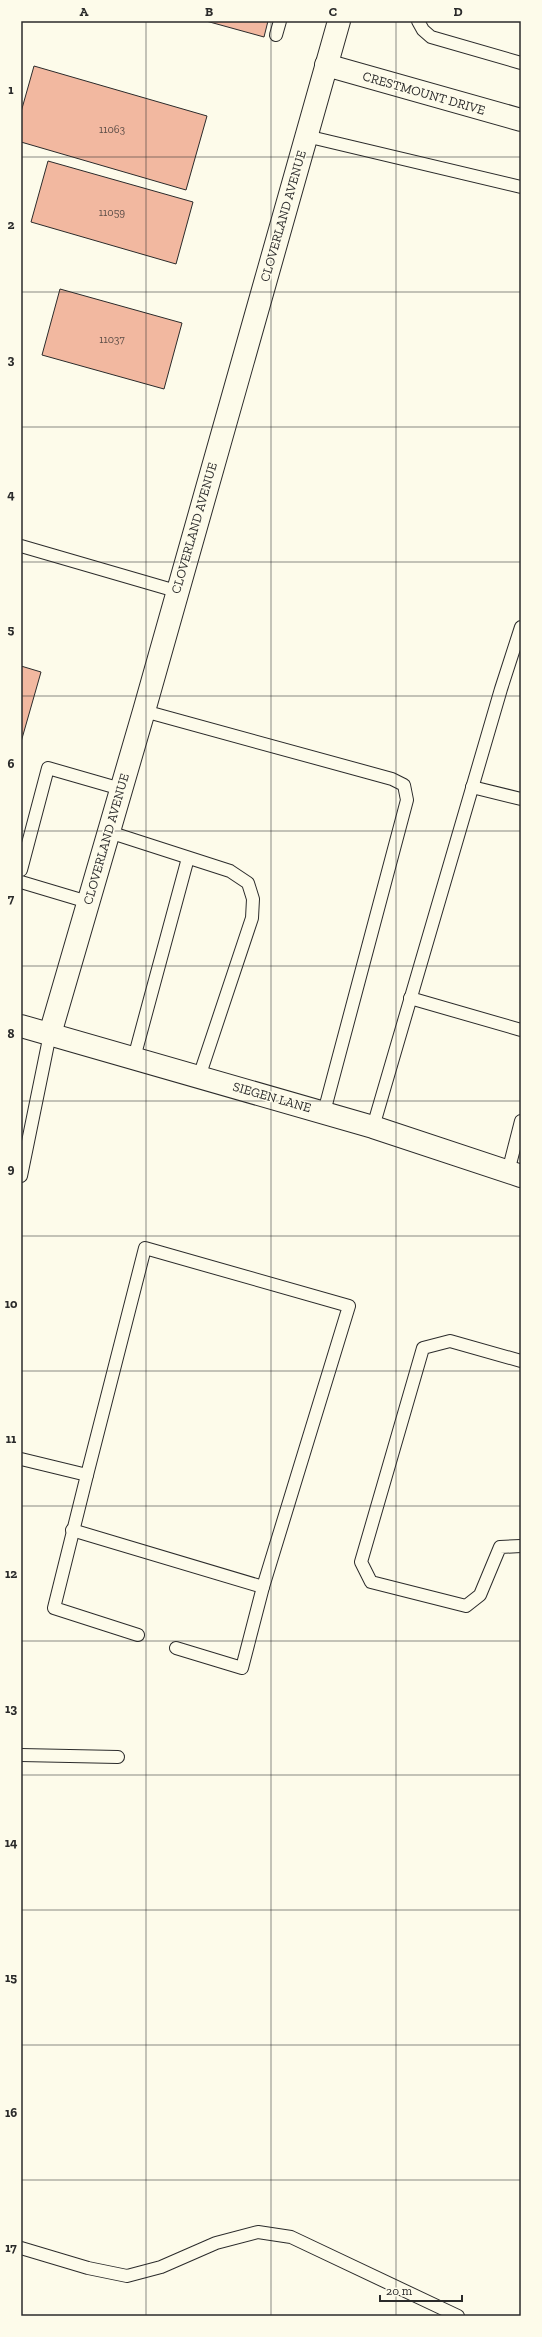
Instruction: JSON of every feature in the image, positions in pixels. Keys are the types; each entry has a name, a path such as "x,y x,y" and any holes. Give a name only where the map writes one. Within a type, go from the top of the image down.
{"street":[{"name":"CLOVERLAND AVENUE","path":"50,1034 144,711 176,591 339,21"},
{"name":"CRESTMOUNT DRIVE","path":"326,65 521,120"},
{"name":"SIEGEN LANE","path":"21,1026 324,1112 515,1174"}],"lane":[{"path":"276,35 280,21"},
{"path":"418,21 422,30 431,37 521,64"},
{"path":"306,136 521,187"},
{"path":"21,546 176,591"},
{"path":"373,1127 472,787 521,627"},
{"path":"144,711 400,781 404,785 407,800 324,1112"},
{"path":"21,870 48,768 121,789"},
{"path":"472,787 521,799"},
{"path":"109,832 230,871 248,883 253,899 252,918 241,955 199,1077"},
{"path":"134,1058 188,858"},
{"path":"21,882 88,902"},
{"path":"410,998 521,1030"},
{"path":"21,1176 50,1034"},
{"path":"515,1174 521,1121"},
{"path":"138,1635 54,1608 72,1530 145,1248 349,1306 263,1587 242,1668 176,1648"},
{"path":"521,1361 450,1342 423,1348 361,1562 371,1582 466,1606 480,1595 500,1547 521,1546"},
{"path":"21,1459 87,1475"},
{"path":"72,1530 263,1587"},
{"path":"21,1755 118,1758"},
{"path":"21,2248 88,2268 127,2276 161,2267 216,2242 258,2232 291,2237 458,2316"}],"building":[{"path":"206,21 268,21 264,37"},
{"path":"34,66 207,116 186,190 21,142 21,112"},
{"path":"48,161 193,202 176,264 31,222"},
{"path":"60,289 182,323 164,389 42,355"},
{"path":"21,666 41,672 21,742"}]}
